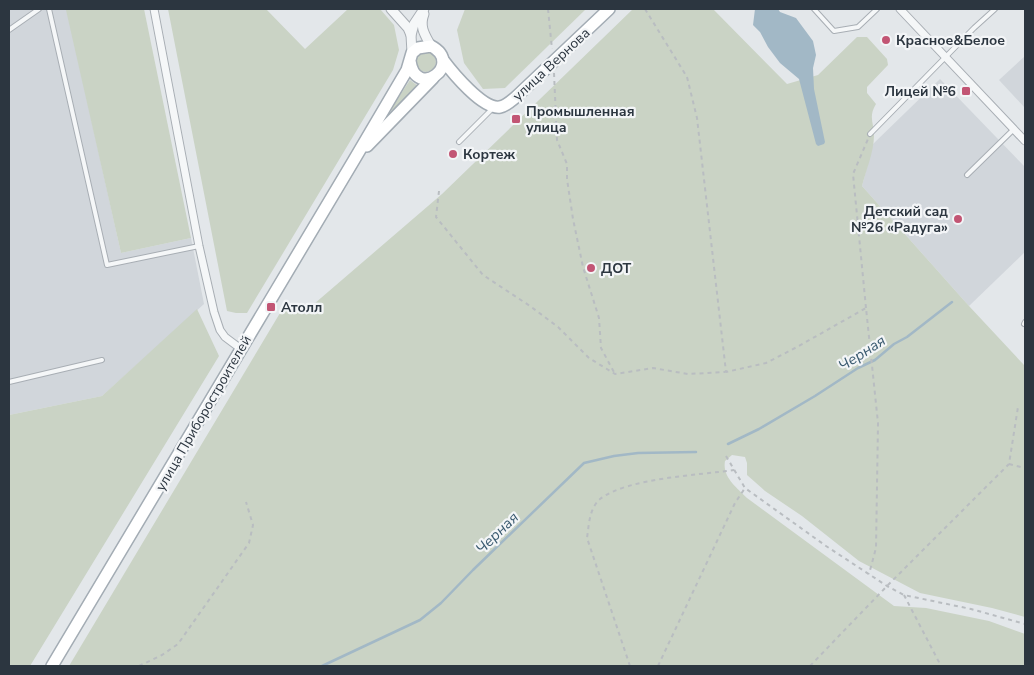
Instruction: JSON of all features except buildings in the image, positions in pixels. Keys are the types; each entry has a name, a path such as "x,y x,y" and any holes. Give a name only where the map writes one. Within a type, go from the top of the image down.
{"main road":[{"name":"улица Вернова","path":"494,107 507,105 609,9"},
{"path":"465,86 443,60 439,52 431,46 418,48 411,57 411,69 414,74 421,78 451,78 465,86 488,105 494,107"},
{"name":"улица Приборостроителей","path":"52,666 354,160 407,70 411,57"},
{"path":"435,77 441,70 443,60"},
{"name":"улица Приборостроителей","path":"354,160 435,77"}],"street":[{"path":"154,9 199,246 214,312 220,330 225,337 240,349"},
{"path":"391,9 412,35"},
{"path":"411,57 414,24 425,9"},
{"path":"425,9 422,24 423,32 431,46"},
{"path":"900,9 1025,141"}],"lane":[{"path":"9,30 39,9"},
{"path":"49,9 107,265 199,246"},
{"path":"814,9 834,31 858,27 877,9"},
{"path":"870,134 996,9"},
{"path":"459,142 494,107"},
{"path":"967,175 1014,129"},
{"path":"9,382 102,360"}],"path":[{"path":"548,9 553,62 556,140 567,164 567,179 574,219 585,274 599,318 602,348 615,374"},
{"path":"645,9 687,77 697,118 726,372"},
{"path":"869,574 876,548 878,422 853,174 870,134"},
{"path":"439,191 436,217 483,275 558,327 590,358 615,374 653,368 688,374 726,372 766,363 866,308"},
{"path":"810,666 1009,464 1018,408"},
{"path":"726,456 745,488 826,546 887,586 904,595 970,609 1025,624"},
{"path":"1009,464 1025,468"},
{"path":"630,666 587,538 589,517 599,500 619,489 643,482 734,470"},
{"path":"658,666 735,503 745,488"},
{"path":"140,666 162,655 178,644 249,543 252,525 246,502"},
{"path":"904,595 941,666"}],"shaded area":[{"path":"9,9 70,9 67,10 121,253 191,238 204,304 102,396 9,415"},
{"path":"1025,56 1025,108 999,80"},
{"name":"Детский сад №26 «Радуга»","path":"940,79 1025,167 1025,252 969,306 862,186 873,144"}],"green space":[{"path":"144,9 191,238 121,253 66,10"},
{"path":"168,9 266,9 305,49 348,9 380,9 394,25 399,50 393,70 247,313 227,311"},
{"path":"465,9 586,9 505,88 483,89 464,63 457,30"},
{"path":"633,9 713,9 787,84 818,75 857,37 867,37 887,59 888,65 867,87 867,93 876,104 872,116 873,148 862,186 969,306 1025,364 1025,617 920,593 859,561 802,516 765,491 747,475 745,457 732,455 725,461 726,472 731,482 747,498 894,606 926,608 989,621 1025,634 1025,666 69,666 286,303 307,310 442,194"},
{"path":"426,52 433,55 436,62 433,69 426,72 419,69 416,62 419,55"},
{"path":"410,80 418,86 392,111 390,110"},
{"path":"197,309 219,356 30,666 9,666 9,415 102,396"}],"water":[{"path":"755,9 778,9 780,12 796,18 813,41 816,55 813,68 814,89 824,144 818,146 816,144 799,79 780,63 760,32 753,25"}],"waterway":[{"name":"Черная","path":"728,444 759,429 858,368 875,360 952,302"},
{"name":"Черная","path":"322,666 420,620 441,603 584,463 638,453 696,452"}],"place":[{"name":"Красное&Белое","path":"886,40"},
{"name":"Лицей №6","path":"966,91"},
{"name":"Промышленная улица","path":"516,119"},
{"name":"Кортеж","path":"453,154"},
{"name":"Детский сад №26 «Радуга»","path":"958,219"},
{"name":"ДОТ","path":"591,268"},
{"name":"Атолл","path":"271,307"}]}
